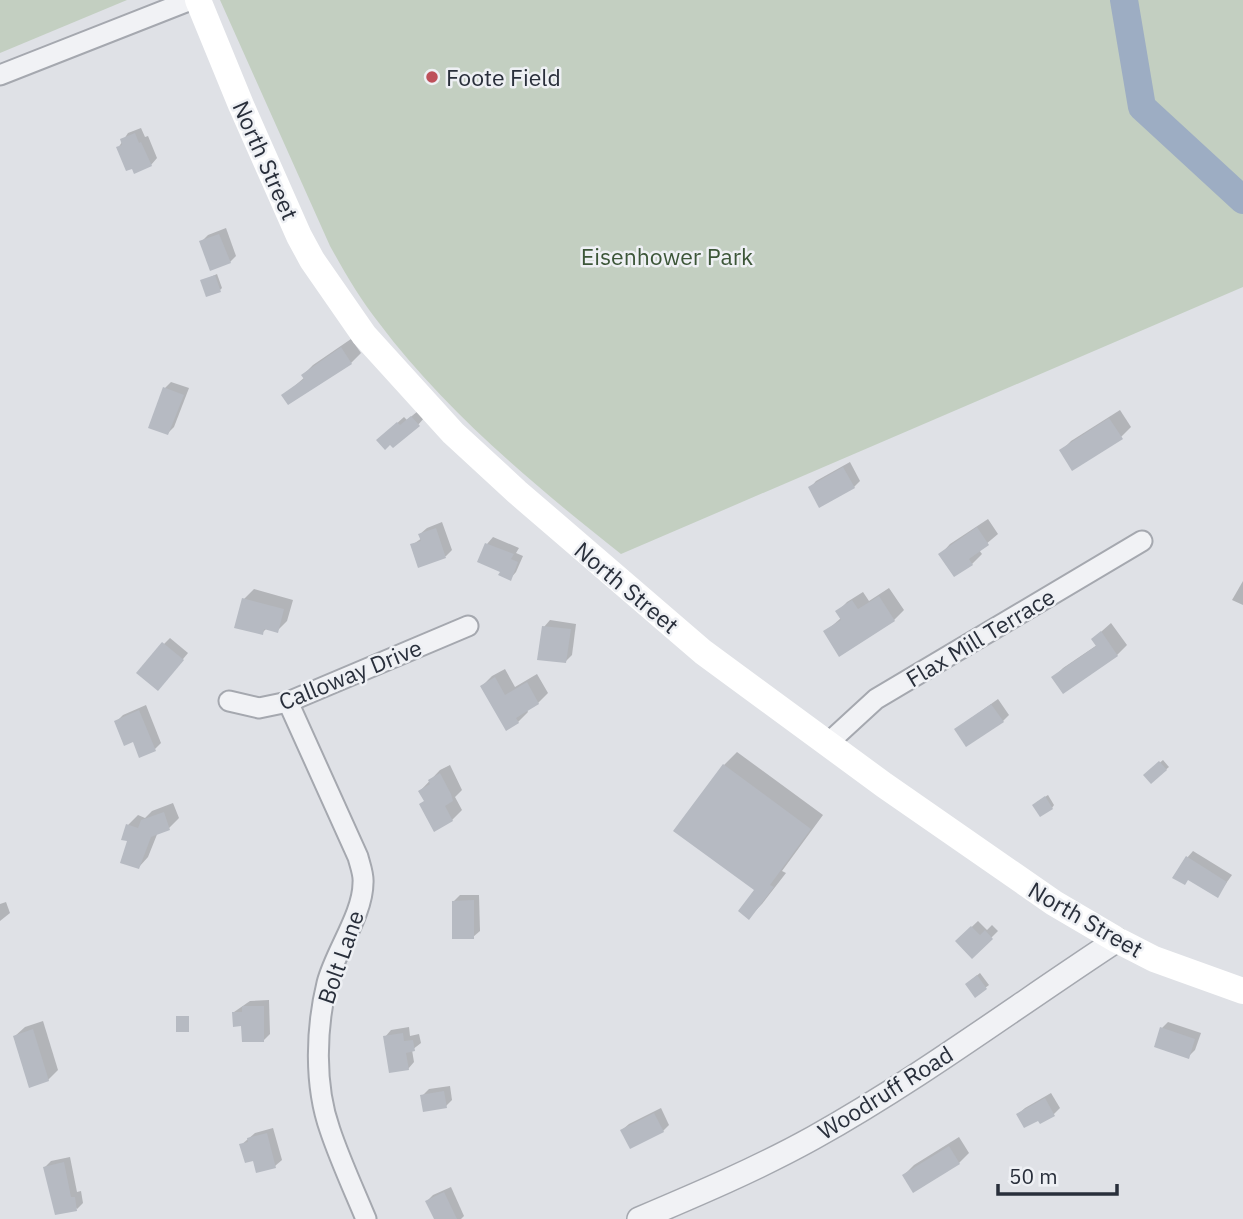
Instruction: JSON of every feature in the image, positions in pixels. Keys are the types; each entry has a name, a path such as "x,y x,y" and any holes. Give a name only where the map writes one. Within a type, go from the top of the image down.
{"main road":[{"name":"North Street","path":"198,0 299,236 327,284 364,335 453,433 517,492 703,652 827,744 1043,895 1116,940 1154,959 1243,991"}],"street":[{"path":"0,75 191,0"},
{"name":"Flax Mill Terrace","path":"827,744 876,699 1142,541"},
{"name":"Calloway Drive","path":"229,701 259,708 288,702 468,626"},
{"name":"Bolt Lane","path":"288,702 358,857 364,883 355,914 328,980 319,1020 323,1106 366,1219"},
{"name":"Woodruff Road","path":"639,1219 704,1191 813,1137 910,1080 1116,940"}],"green space":[{"path":"0,0 127,0 0,53"},
{"name":"Eisenhower Park","path":"220,0 1243,0 1243,287 621,554 492,446 432,386 372,314 330,246"}],"building":[{"path":"135,133 152,166 134,174 132,169 126,171 116,147 122,145 120,139"},
{"path":"219,234 231,263 210,271 199,241"},
{"path":"215,275 221,292 206,297 200,280"},
{"path":"341,347 352,364 288,405 281,395 304,379 301,375"},
{"path":"163,387 184,395 168,435 148,428"},
{"path":"411,416 420,426 393,448 390,445 385,450 376,440 397,422 400,425"},
{"path":"1109,418 1123,439 1072,471 1059,450"},
{"path":"843,467 855,488 819,508 808,487"},
{"path":"977,527 989,545 969,559 973,565 954,577 938,554"},
{"path":"436,528 446,558 418,568 410,544 421,541 418,534"},
{"path":"485,543 514,554 511,559 518,562 511,581 498,575 500,572 477,562"},
{"path":"879,596 895,621 839,657 823,631 841,620 835,611 852,600 858,609"},
{"path":"242,598 284,609 278,633 264,629 263,635 234,628"},
{"path":"542,626 571,629 566,663 537,660"},
{"path":"1101,631 1118,656 1063,694 1051,677 1096,646 1091,639"},
{"path":"162,642 184,660 158,691 136,673"},
{"path":"495,677 505,695 527,682 539,704 516,718 519,723 506,731 480,686"},
{"path":"991,704 1004,722 966,747 954,729"},
{"path":"139,710 156,751 139,758 133,742 124,746 114,721"},
{"path":"1159,761 1167,770 1151,784 1143,775"},
{"path":"723,764 811,829 770,885 774,887 749,920 738,911 754,890 673,831"},
{"path":"440,773 453,801 445,806 453,821 434,832 419,804 424,801 418,791 430,784 428,780"},
{"path":"1045,796 1053,809 1040,817 1032,805"},
{"path":"164,812 170,830 151,837 139,869 120,863 127,841 121,840 126,824 138,828 141,820"},
{"path":"1186,856 1227,882 1218,898 1188,880 1185,885 1172,878"},
{"path":"474,900 474,939 452,939 452,901"},
{"path":"971,926 980,935 985,930 993,939 972,959 955,941"},
{"path":"977,975 987,989 975,998 965,984"},
{"path":"242,1006 264,1006 264,1042 242,1042 241,1026 233,1027 232,1012 242,1012"},
{"path":"176,1016 189,1016 189,1032 176,1032"},
{"path":"1160,1027 1195,1039 1189,1059 1154,1047"},
{"path":"33,1029 49,1081 29,1088 13,1036"},
{"path":"403,1033 404,1041 413,1040 415,1051 406,1053 409,1070 389,1073 383,1036"},
{"path":"444,1091 447,1108 423,1112 420,1095"},
{"path":"1045,1098 1055,1116 1024,1128 1016,1114"},
{"path":"654,1113 664,1132 630,1149 620,1130"},
{"path":"267,1133 276,1168 256,1173 253,1161 245,1163 239,1144 248,1142 247,1138"},
{"path":"949,1146 960,1164 913,1193 902,1175"},
{"path":"64,1162 71,1197 75,1197 77,1211 55,1215 43,1167"},
{"path":"444,1192 457,1219 434,1219 425,1201"}],"waterway":[{"path":"1124,0 1142,107 1243,200"}],"place":[{"name":"Foote Field","path":"432,77"}]}
